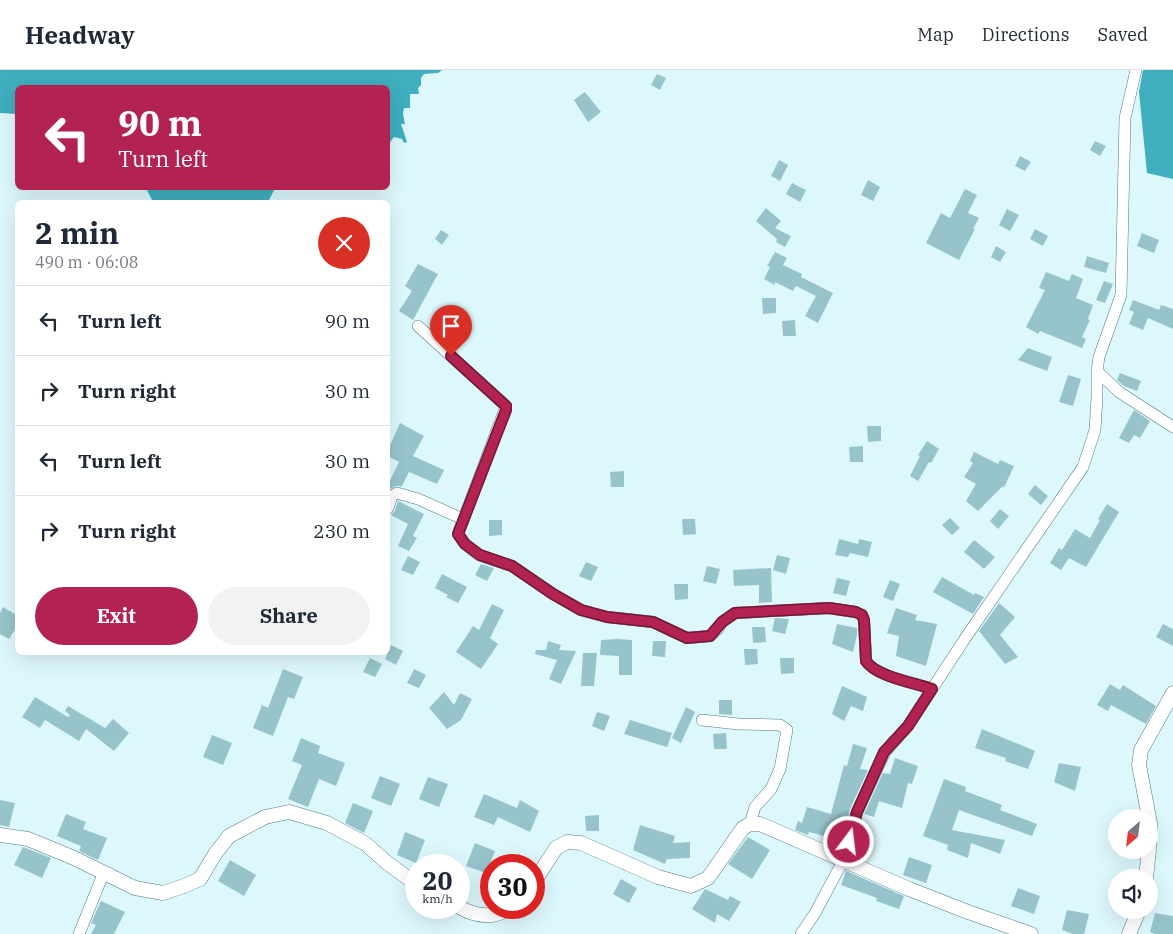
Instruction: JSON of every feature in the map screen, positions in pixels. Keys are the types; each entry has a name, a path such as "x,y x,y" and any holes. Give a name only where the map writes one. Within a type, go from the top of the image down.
{"street":[{"path":"801,934 815,914 844,861 857,812 884,752 908,726 964,640 1084,467 1095,430 1099,357 1120,294 1125,118 1136,70"},
{"path":"418,326 506,406 458,534 465,544 480,555 512,566 553,594 581,610 607,617 653,622 687,638 710,636 722,622 735,613 829,608 856,612 862,615 864,620 866,661 869,666 896,678 932,689"},
{"path":"1097,371 1119,392 1173,427"},
{"path":"390,502 392,496 397,493 418,499 463,519"},
{"path":"1147,809 1139,765 1142,750 1173,693"},
{"path":"702,720 738,724 780,724 788,730 780,769 771,789 755,807 750,824"},
{"path":"0,835 28,839 104,872 135,888 163,892 200,879 228,836 265,817 289,812 327,823 366,844 405,876"},
{"path":"545,865 556,848 567,842 581,843 658,877 690,886 708,878 743,828 750,824 760,824 968,912 1031,934"},
{"path":"79,934 104,872"},
{"path":"1129,934 1135,919"}],"water":[{"path":"0,70 442,70 438,73 424,74 421,78 421,85 418,88 419,94 410,94 410,108 404,108 405,124 401,124 407,142 404,143 402,139 394,137 390,142 390,85 15,85 15,114 0,113"},
{"path":"1143,70 1173,70 1173,179 1147,173 1139,92"},
{"path":"147,190 274,190 269,200 152,200"}],"building":[{"path":"657,74 666,78 660,90 651,85"},
{"path":"585,92 601,112 588,122 574,100"},
{"path":"1095,141 1106,146 1100,156 1090,150"},
{"path":"1020,156 1031,162 1025,171 1015,166"},
{"path":"779,160 788,165 780,181 771,176"},
{"path":"868,180 880,187 873,201 861,195"},
{"path":"792,183 806,190 800,202 786,194"},
{"path":"965,189 977,195 968,213 979,218 959,260 926,243 941,213 950,218"},
{"path":"766,208 781,221 775,228 791,236 785,247 776,242 777,239 756,221"},
{"path":"1007,209 1019,215 1010,231 999,225"},
{"path":"1035,229 1048,236 1043,246 1030,239"},
{"path":"441,230 449,235 442,245 435,239"},
{"path":"1142,233 1159,240 1154,253 1137,246"},
{"path":"996,246 1006,252 1000,262 991,257"},
{"path":"775,252 787,258 783,265 802,274 801,277 833,293 818,323 805,316 816,296 796,286 793,291 764,279 770,267 767,266"},
{"path":"1087,256 1109,263 1106,273 1084,267"},
{"path":"418,264 438,274 413,320 399,311 412,291 405,286"},
{"path":"1046,272 1069,281 1072,274 1083,279 1076,298 1093,305 1088,319 1090,320 1082,337 1086,339 1082,348 1040,331 1038,334 1026,327 1045,290 1039,288"},
{"path":"1104,281 1113,284 1105,303 1096,300"},
{"path":"762,298 776,298 776,313 763,314"},
{"path":"1133,300 1159,310 1161,305 1173,309 1173,329 1148,318 1143,330 1129,324 1134,312 1129,310"},
{"path":"795,320 796,336 783,336 782,321"},
{"path":"1028,348 1052,357 1047,371 1018,360"},
{"path":"1120,373 1141,381 1137,391 1124,386 1117,380"},
{"path":"1068,375 1081,379 1073,406 1059,402"},
{"path":"1134,410 1150,421 1140,438 1134,435 1129,443 1119,438"},
{"path":"400,423 424,436 413,456 444,470 437,484 409,472 402,486 390,489 390,481 399,462 390,457 390,446"},
{"path":"867,426 881,426 881,441 868,442"},
{"path":"927,441 939,449 918,481 910,476 920,456 918,455"},
{"path":"863,446 863,462 850,462 849,447"},
{"path":"974,452 998,464 1000,460 1014,466 1004,488 1003,486 978,511 966,501 976,484 964,477 973,463 970,461"},
{"path":"624,471 624,487 611,487 610,472"},
{"path":"1035,485 1048,496 1041,505 1028,494"},
{"path":"398,501 424,514 413,536 417,538 409,551 398,546 408,524 391,515 395,511"},
{"path":"1107,504 1119,512 1086,567 1069,558 1061,570 1050,563 1059,548 1062,550 1075,529 1090,538"},
{"path":"1000,509 1009,516 998,529 990,521"},
{"path":"950,518 960,528 952,535 942,525"},
{"path":"682,519 695,519 696,534 683,535"},
{"path":"489,520 502,520 502,535 489,536"},
{"path":"839,539 858,544 859,539 872,542 868,557 850,553 848,557 835,555"},
{"path":"974,540 995,557 984,569 964,552"},
{"path":"777,555 790,558 786,574 773,570"},
{"path":"408,556 420,562 413,575 401,570"},
{"path":"586,562 598,567 591,581 579,576"},
{"path":"481,564 494,568 487,581 475,575"},
{"path":"707,566 720,569 716,584 703,581"},
{"path":"771,568 772,602 759,603 759,585 734,586 733,570"},
{"path":"442,574 467,587 458,603 446,597 448,595 435,588"},
{"path":"942,577 974,595 975,593 984,597 973,614 933,592"},
{"path":"837,578 850,581 846,596 833,593"},
{"path":"890,580 900,584 893,601 883,597"},
{"path":"674,584 688,584 688,599 675,600"},
{"path":"999,603 1015,617 1000,635 1018,657 1005,664 979,631"},
{"path":"492,604 504,610 490,638 498,644 481,669 456,652 473,626 479,630"},
{"path":"3,607 15,614 15,630 9,639 0,634 0,613"},
{"path":"896,608 917,615 915,620 937,624 926,666 896,656 899,636 887,633"},
{"path":"775,618 789,619 785,634 772,631"},
{"path":"837,624 857,628 853,652 832,644"},
{"path":"1163,624 1173,629 1173,646 1156,637"},
{"path":"752,627 765,627 766,642 753,643"},
{"path":"601,640 632,640 632,675 619,675 619,656 600,655"},
{"path":"548,641 561,645 559,650 576,651 561,684 549,679 557,660 535,654 536,650 546,650"},
{"path":"653,641 666,641 665,657 652,656"},
{"path":"391,645 403,651 396,665 385,659 387,655 390,655"},
{"path":"744,649 757,649 758,664 745,665"},
{"path":"583,653 597,653 594,686 581,686"},
{"path":"370,658 382,664 375,677 363,672"},
{"path":"780,658 794,658 794,673 781,674"},
{"path":"283,669 303,677 294,699 288,697 273,736 253,728 262,705 268,708"},
{"path":"414,669 426,675 419,688 407,683"},
{"path":"1110,684 1120,690 1123,685 1156,706 1146,724 1111,705 1108,711 1097,705"},
{"path":"842,686 867,697 863,711 851,706 844,721 832,714"},
{"path":"444,692 454,705 460,693 472,699 461,720 447,729 429,708"},
{"path":"35,697 68,717 70,715 65,711 68,706 105,728 113,719 129,733 114,751 86,729 79,741 45,720 40,728 22,717"},
{"path":"719,700 732,700 732,715 719,714"},
{"path":"686,707 695,712 681,743 672,738"},
{"path":"597,712 610,716 604,731 592,726"},
{"path":"630,720 672,733 667,747 624,734"},
{"path":"982,729 1035,751 1028,769 1005,761 1006,758 975,748"},
{"path":"726,733 727,749 714,749 713,734"},
{"path":"212,735 232,743 223,765 203,757"},
{"path":"301,738 320,746 318,753 345,763 336,786 319,779 308,807 288,799 302,765 292,761"},
{"path":"853,744 867,748 860,769 868,770 850,809 839,849 830,845 832,838 809,832 808,835 795,830 798,821 802,823 807,807 831,814 844,765 847,766"},
{"path":"895,758 918,766 912,784 908,783 902,808 879,801 874,817 864,814 883,773 890,774"},
{"path":"1059,763 1081,767 1075,791 1054,782"},
{"path":"380,776 400,784 391,806 371,798"},
{"path":"428,777 448,784 439,807 419,799"},
{"path":"944,779 966,787 965,791 1002,805 1000,810 1037,824 1032,836 959,810 952,830 1005,840 1000,854 971,843 968,858 947,850 948,845 923,836"},
{"path":"484,794 517,808 520,800 539,811 530,832 498,817 494,825 474,817"},
{"path":"0,800 15,803 9,827 0,825"},
{"path":"353,803 373,811 364,833 345,823"},
{"path":"66,814 86,822 83,829 107,838 98,860 79,851 81,846 57,836"},
{"path":"599,815 599,831 586,831 585,816"},
{"path":"640,825 675,836 673,843 690,842 690,858 667,859 665,864 633,850"},
{"path":"405,832 425,840 420,854 405,854 405,858 397,855"},
{"path":"748,837 770,850 752,879 728,864"},
{"path":"475,843 495,851 494,854 480,854 480,871 470,867 470,856"},
{"path":"23,847 51,858 42,878 14,865"},
{"path":"909,857 932,865 926,883 903,875"},
{"path":"230,860 256,875 244,896 218,881"},
{"path":"846,871 904,896 899,909 876,901 877,898 841,885"},
{"path":"621,879 637,888 629,903 613,894"},
{"path":"1018,888 1040,896 1034,914 1011,906"},
{"path":"705,889 728,900 730,896 741,902 729,921 717,914 715,923 692,909"},
{"path":"101,901 125,912 114,934 91,934 96,925 91,923"},
{"path":"1067,910 1089,914 1084,934 1073,934 1062,930"},
{"path":"1158,914 1173,916 1173,934 1155,934 1150,932 1153,919 1158,919"}],"route":[{"path":"451,356 506,406 458,534 465,544 480,555 512,566 553,594 581,610 624,620 653,622 687,638 710,636 718,629 722,622 735,613 829,608 856,612 862,615 864,620 866,661 869,666 896,678 932,689 908,726 884,752 857,812 849,842"}]}
